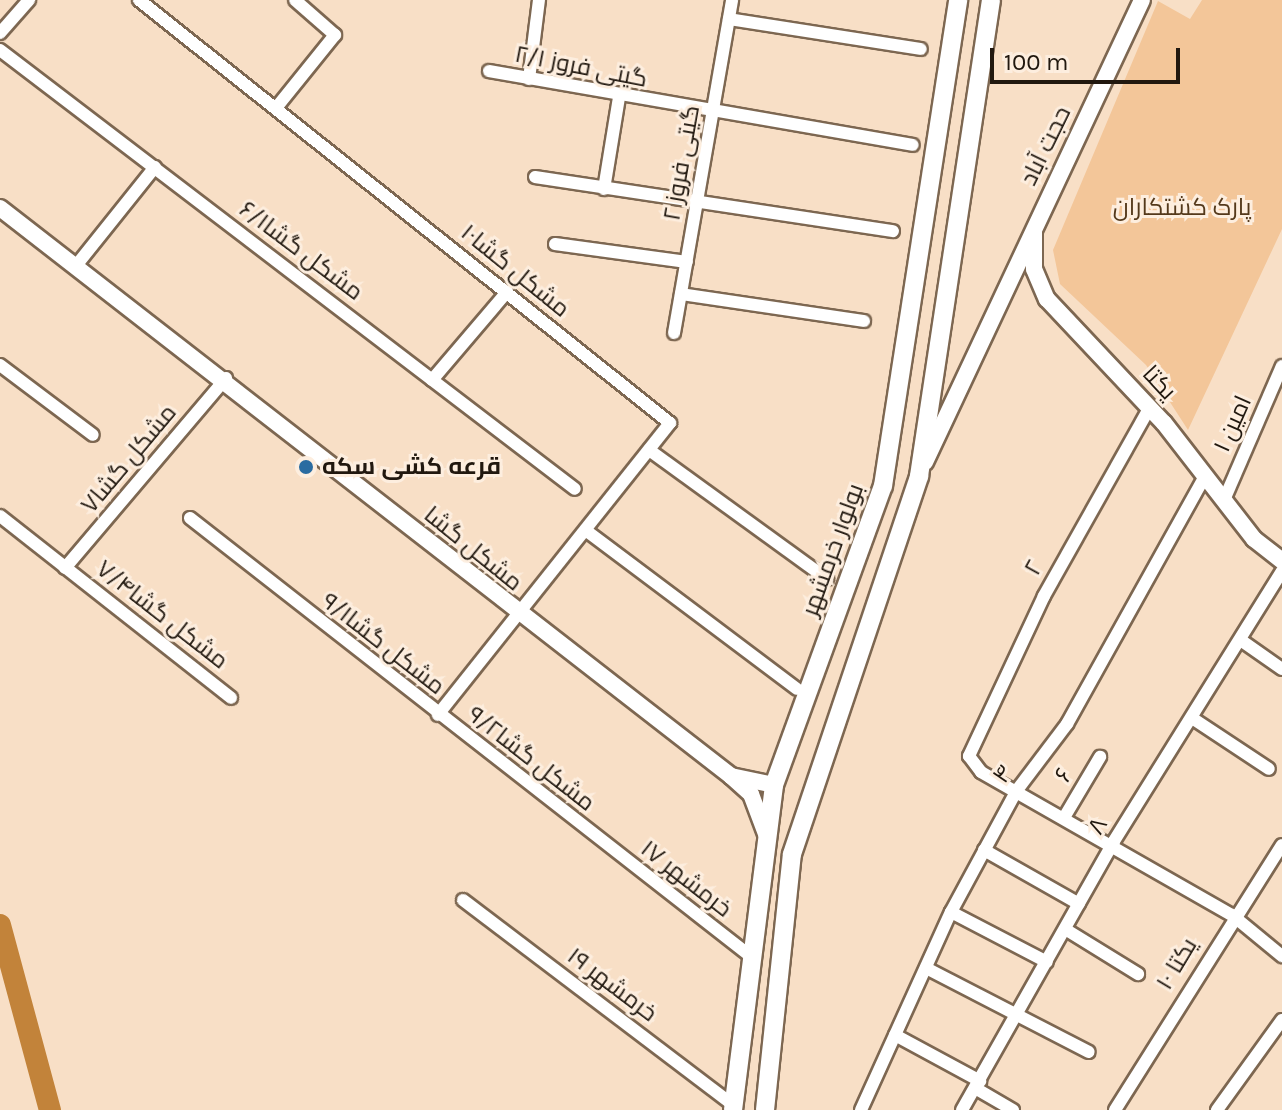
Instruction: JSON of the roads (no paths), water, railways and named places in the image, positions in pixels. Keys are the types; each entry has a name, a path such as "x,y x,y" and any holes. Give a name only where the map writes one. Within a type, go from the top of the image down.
{"main road":[{"name":"بولوار خرمشهر","path":"733,1108 749,955 774,785 883,486 958,0"},
{"path":"765,1110 792,854 812,777 919,476 991,0"},
{"name":"حجت آباد","path":"919,476 1142,0"},
{"name":"مشکل گشا","path":"0,208 226,378 520,619 731,776"},
{"name":"یکتا","path":"1034,226 1034,269 1047,299 1150,407 1224,500 1282,561"},
{"path":"731,776 774,785"},
{"path":"731,776 751,794 766,834"}],"street":[{"path":"2,27 29,0"},
{"name":"مشکل گشا۱۰","path":"139,0 670,423 520,619 438,715"},
{"path":"276,108 335,35 295,0"},
{"path":"529,79 539,0"},
{"name":"گیتی فروز ۲","path":"674,333 732,0"},
{"path":"729,19 921,49"},
{"name":"مشکل گشا۶/۱","path":"0,50 575,489"},
{"name":"گیتی فروز ۲/۱","path":"489,71 712,115 913,145"},
{"path":"604,189 619,97"},
{"path":"75,267 155,167"},
{"path":"535,177 697,205 893,231"},
{"path":"555,244 687,262"},
{"path":"432,380 507,292"},
{"path":"681,294 864,321"},
{"path":"0,365 93,435"},
{"name":"امین ۱","path":"1224,500 1282,366"},
{"name":"مشکل گشا۷","path":"65,568 226,378"},
{"name":"۲","path":"1017,790 981,772 969,756 1044,596 1150,407"},
{"path":"649,450 827,579"},
{"name":"۴","path":"861,1110 951,912 984,850 1017,790 1067,724 1205,476"},
{"name":"مشکل گشا۷/۴","path":"0,516 231,698"},
{"name":"مشکل گشا۹/۱","path":"190,518 438,715"},
{"path":"588,532 797,689"},
{"name":"۸","path":"962,1110 1114,841 1242,641 1282,571"},
{"path":"1242,641 1282,669"},
{"name":"مشکل گشا۹/۲","path":"438,715 596,837"},
{"path":"1192,718 1269,769"},
{"name":"۶","path":"1065,816 1100,757"},
{"path":"1017,790 1114,841 1232,915 1282,956"},
{"name":"۱۷ خرمشهر","path":"596,837 749,955"},
{"name":"۱۰ یکتا","path":"1115,1110 1232,915 1282,845"},
{"path":"984,850 1079,904"},
{"name":"۱۹ خرمشهر","path":"463,900 733,1108"},
{"path":"951,912 1047,962"},
{"path":"1065,929 1138,974"},
{"path":"926,968 1089,1052"},
{"path":"1217,1110 1282,1020"},
{"path":"895,1035 978,1084 1013,1110"}],"waterway":[{"path":"0,925 50,1110"}],"place":[{"name":"قرعه کشی سکه","path":"306,467"}],"park label":[{"name":"پارک کشتکاران","path":"1182,208"}]}
